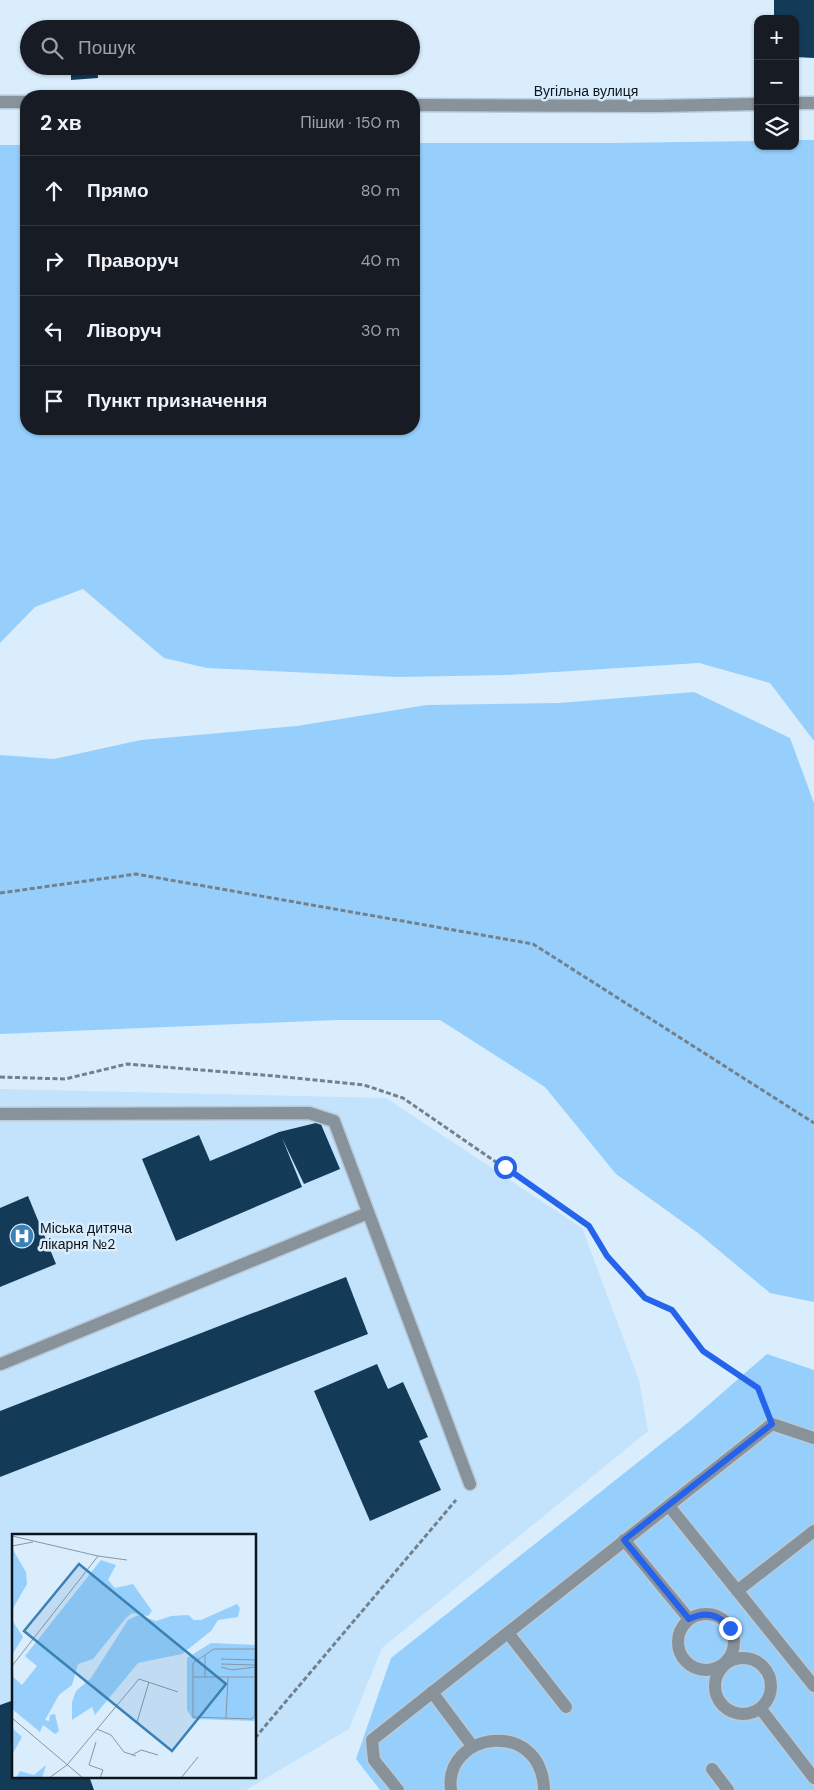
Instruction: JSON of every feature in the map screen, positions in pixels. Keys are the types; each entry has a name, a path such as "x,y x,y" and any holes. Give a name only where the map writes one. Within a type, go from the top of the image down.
{"street":[{"path":"0,102 20,102"},
{"path":"799,103 814,103"},
{"name":"Вугільна вулиця","path":"420,106 754,104"},
{"path":"0,1114 308,1113 334,1121 470,1484"},
{"path":"1,1364 368,1213"},
{"path":"398,1790 374,1760 372,1740 772,1424 814,1438"},
{"path":"668,1506 814,1686"},
{"path":"737,1591 814,1531"},
{"path":"624,1540 689,1619"},
{"path":"727,1662 709,1671 700,1670 684,1661 679,1653 677,1644 678,1634 682,1626 689,1619 697,1615 706,1614 724,1620 734,1636 734,1646 727,1662 720,1669 716,1677 714,1686 716,1695 726,1709 744,1715 753,1713 767,1702 771,1683 768,1673 754,1660 745,1658 727,1662"},
{"path":"508,1633 566,1707"},
{"path":"432,1692 473,1747"},
{"path":"760,1708 814,1778"},
{"path":"451,1790 453,1771 461,1757 473,1747 486,1741 502,1740 516,1744 529,1752 538,1764 544,1778 544,1790"},
{"path":"712,1769 728,1790"}],"path":[{"path":"0,893 136,874 533,944 814,1123"},
{"path":"0,1077 65,1079 128,1064 364,1085 402,1098 589,1226 607,1256 645,1298 672,1310 703,1351 758,1388 772,1424"},
{"path":"256,1737 470,1484"}],"shaded area":[{"path":"799,140 814,140 814,741 770,683 699,663 507,675 398,677 207,668 164,658 83,589 35,607 0,643 0,145 20,145 20,435 420,435 420,143 754,141 754,150 799,150"},
{"path":"694,692 790,738 814,803 814,1302 770,1293 698,1233 616,1174 545,1087 440,1020 336,1020 0,1034 0,755 54,759 141,740 297,726 427,705 559,703"},
{"path":"0,1089 386,1098 582,1228 639,1380 648,1431 382,1648 349,1729 246,1790 0,1790"},
{"path":"767,1354 814,1370 814,1790 380,1790 356,1759 391,1658 690,1421"}],"building":[{"path":"774,0 814,0 814,58 799,57 799,15 774,15"},
{"path":"71,75 98,75 98,78 71,80"},
{"path":"320,1122 340,1169 304,1184 282,1138 302,1187 176,1241 142,1159 199,1135 210,1161 279,1132"},
{"name":"Міська дитяча лікарня №2","path":"28,1196 56,1264 0,1287 0,1208"},
{"path":"346,1277 368,1334 0,1477 0,1411"},
{"path":"377,1364 388,1389 403,1382 428,1437 419,1441 441,1490 370,1521 314,1391"},
{"path":"12,1701 12,1778 90,1778 94,1790 0,1790 0,1705"}],"place":[{"name":"Міська дитяча лікарня №2","path":"22,1236"}],"route":[{"path":"505,1167 589,1226 607,1256 645,1298 672,1310 703,1351 758,1388 772,1424 624,1540 689,1619 697,1615 716,1616 724,1620 730,1628"}]}
